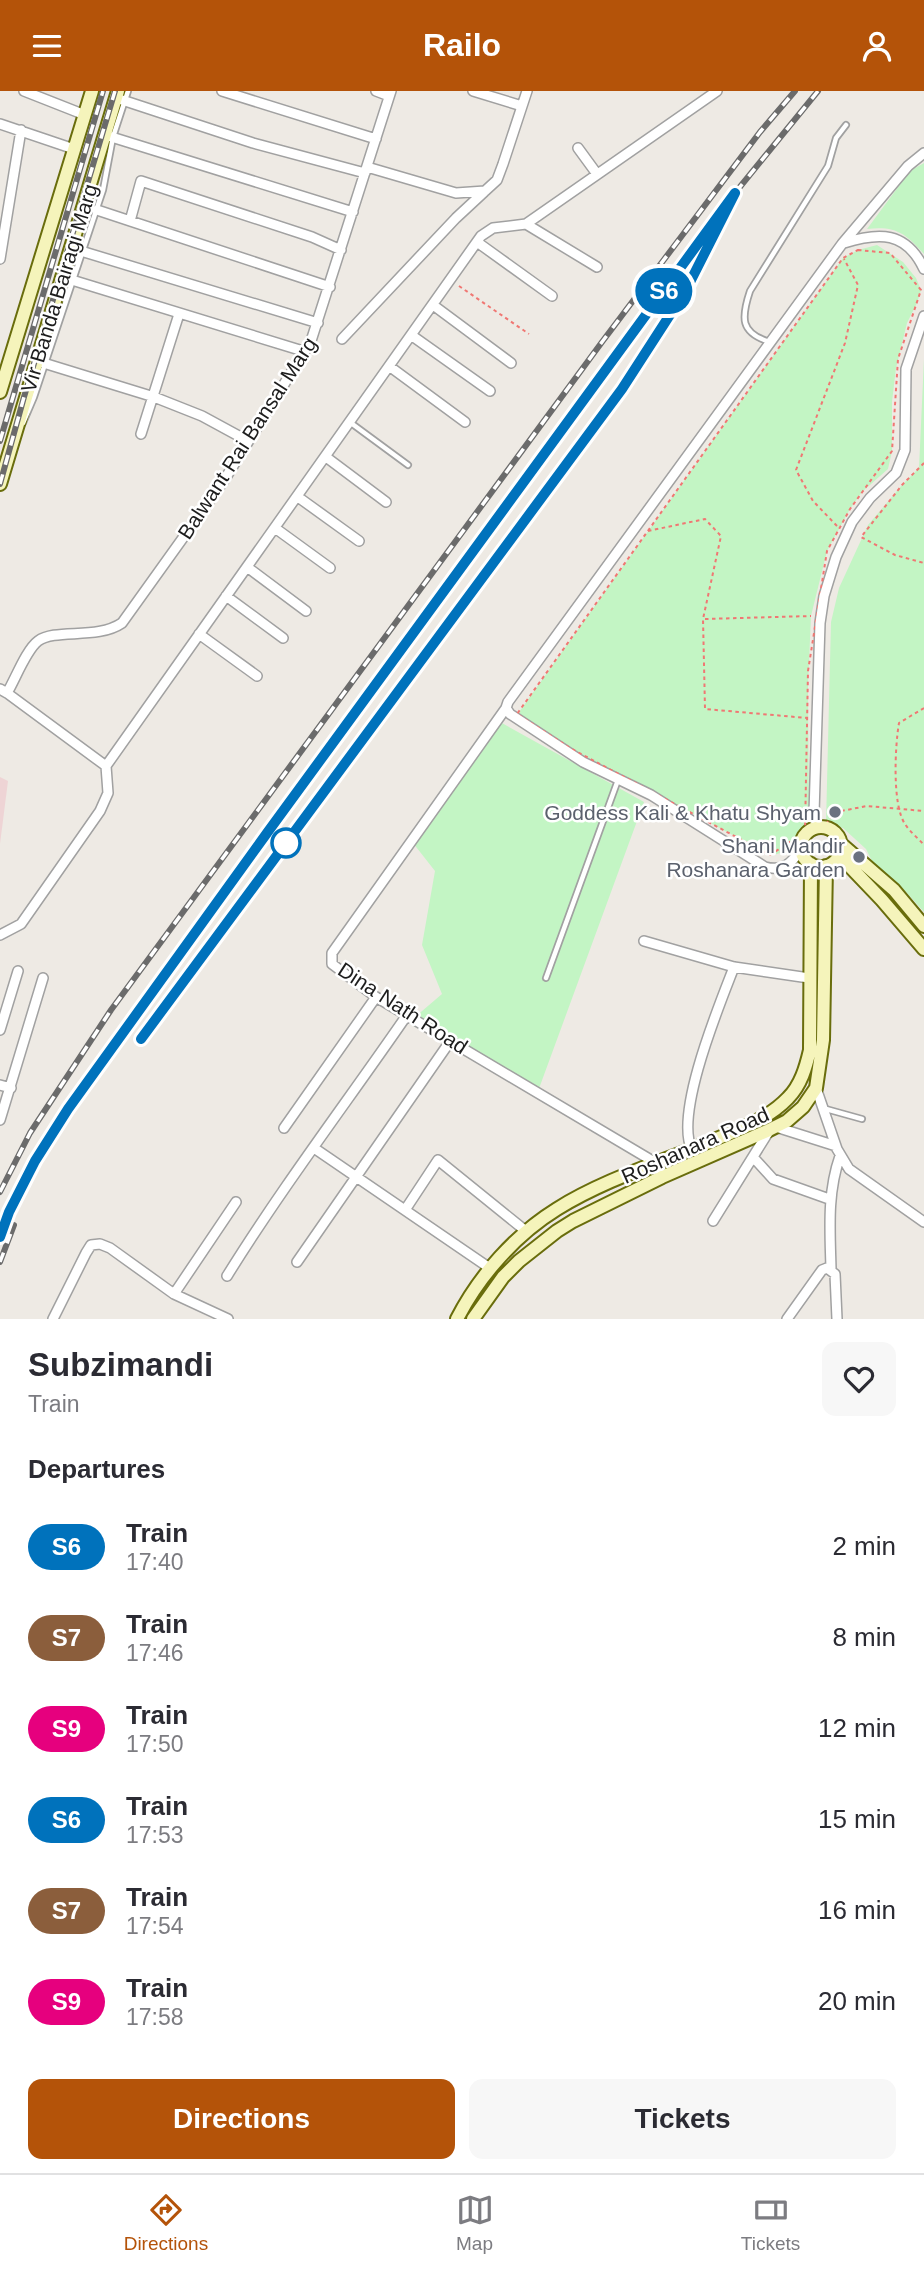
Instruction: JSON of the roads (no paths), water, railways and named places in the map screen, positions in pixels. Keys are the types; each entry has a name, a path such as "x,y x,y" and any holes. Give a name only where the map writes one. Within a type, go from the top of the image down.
{"street":[{"path":"24,91 85,115"},
{"name":"Vir Banda Bairagi Marg","path":"1,384 92,91"},
{"path":"222,91 376,139"},
{"path":"376,91 390,93"},
{"path":"473,91 522,106"},
{"path":"342,339 456,218 497,180 527,91"},
{"path":"0,935 22,924 100,811 107,793 106,766 483,234 493,228 526,223 717,91"},
{"name":"Balwant Rai Bansal Marg","path":"4,691 37,642 50,637 106,631 122,622 223,482 311,341 390,93"},
{"path":"122,95 253,143 456,193 485,191"},
{"name":"Vir Banda Bairagi Marg","path":"0,484 68,279 122,95"},
{"path":"0,124 74,149"},
{"path":"0,259 20,130"},
{"path":"109,136 353,212"},
{"path":"578,148 597,174"},
{"name":"Dina Nath Road","path":"656,1163 376,996 335,968 330,958 524,679 842,244 908,166 924,153"},
{"path":"130,221 141,181 312,237 341,250"},
{"path":"97,211 330,286"},
{"path":"526,223 597,267"},
{"path":"842,244 870,235 898,238 920,260 924,269"},
{"path":"477,242 552,296"},
{"path":"77,250 318,323"},
{"path":"68,279 303,351"},
{"path":"433,305 511,363"},
{"path":"141,434 180,314"},
{"path":"924,316 906,369 905,450 896,473 870,498 852,522 836,557 824,596 818,663 814,813 821,828 836,835 840,849 924,949"},
{"path":"411,335 490,391"},
{"path":"41,363 154,397 202,416 248,441"},
{"path":"389,366 465,422"},
{"path":"326,457 386,502"},
{"path":"298,497 359,541"},
{"path":"275,528 330,568"},
{"path":"247,567 306,611"},
{"path":"226,596 283,638"},
{"path":"199,633 257,676"},
{"path":"4,691 106,766"},
{"path":"506,708 510,714 583,762 651,795 765,867 779,869 788,866 802,849 806,834 821,828"},
{"path":"802,849 811,864 826,866 834,862 840,849"},
{"path":"840,849 894,890 924,926"},
{"name":"Roshanara Road","path":"457,1319 470,1296 491,1269 540,1220 574,1200 754,1123 791,1096 806,1068 810,1050 811,864"},
{"path":"826,866 823,1040 816,1089 840,1156 856,1175 924,1222"},
{"path":"643,941 734,967 809,978"},
{"path":"692,1150 687,1131 690,1099 734,967"},
{"path":"0,1031 18,971"},
{"path":"0,1120 43,978"},
{"path":"284,1128 376,996"},
{"path":"227,1276 265,1215 407,1014"},
{"path":"298,1262 451,1040"},
{"path":"0,1085 11,1088"},
{"name":"Roshanara Road","path":"473,1319 503,1277 536,1247 573,1221 662,1177 773,1128 803,1107 816,1089"},
{"path":"713,1221 773,1128 836,1146"},
{"path":"314,1148 491,1269"},
{"path":"838,1319 835,1274 831,1269 830,1199 840,1156"},
{"path":"753,1157 773,1179 830,1199"},
{"path":"405,1210 438,1160 527,1232"},
{"path":"656,1163 662,1177"},
{"path":"174,1294 236,1202"},
{"path":"53,1319 91,1245 100,1244 110,1248 174,1294 228,1319"},
{"path":"787,1319 822,1270 831,1269"}],"lane":[{"path":"771,342 756,338 746,325 745,306 750,291 828,166 836,138 846,125"},
{"path":"77,250 97,211 103,190 109,136"},
{"path":"350,423 408,465"},
{"path":"546,978 618,779"},
{"path":"824,1109 862,1119"}],"railway":[{"path":"0,441 103,91"},
{"path":"0,484 115,91"},
{"path":"0,1192 30,1133 111,1010 602,342 760,132 795,91"},
{"path":"0,1237 9,1212 35,1161 68,1109 735,193 818,91"},
{"path":"141,1039 622,388 686,290 718,230"},
{"path":"0,1262 14,1225"}],"train":[{"name":"S6","path":"0,1237 9,1212 35,1161 68,1109 735,193 686,290 622,389 572,453 141,1039"}],"place":[{"name":"Goddess Kali & Khatu Shyam","path":"835,812"},
{"name":"Shani Mandir Roshanara Garden","path":"859,857"}]}
